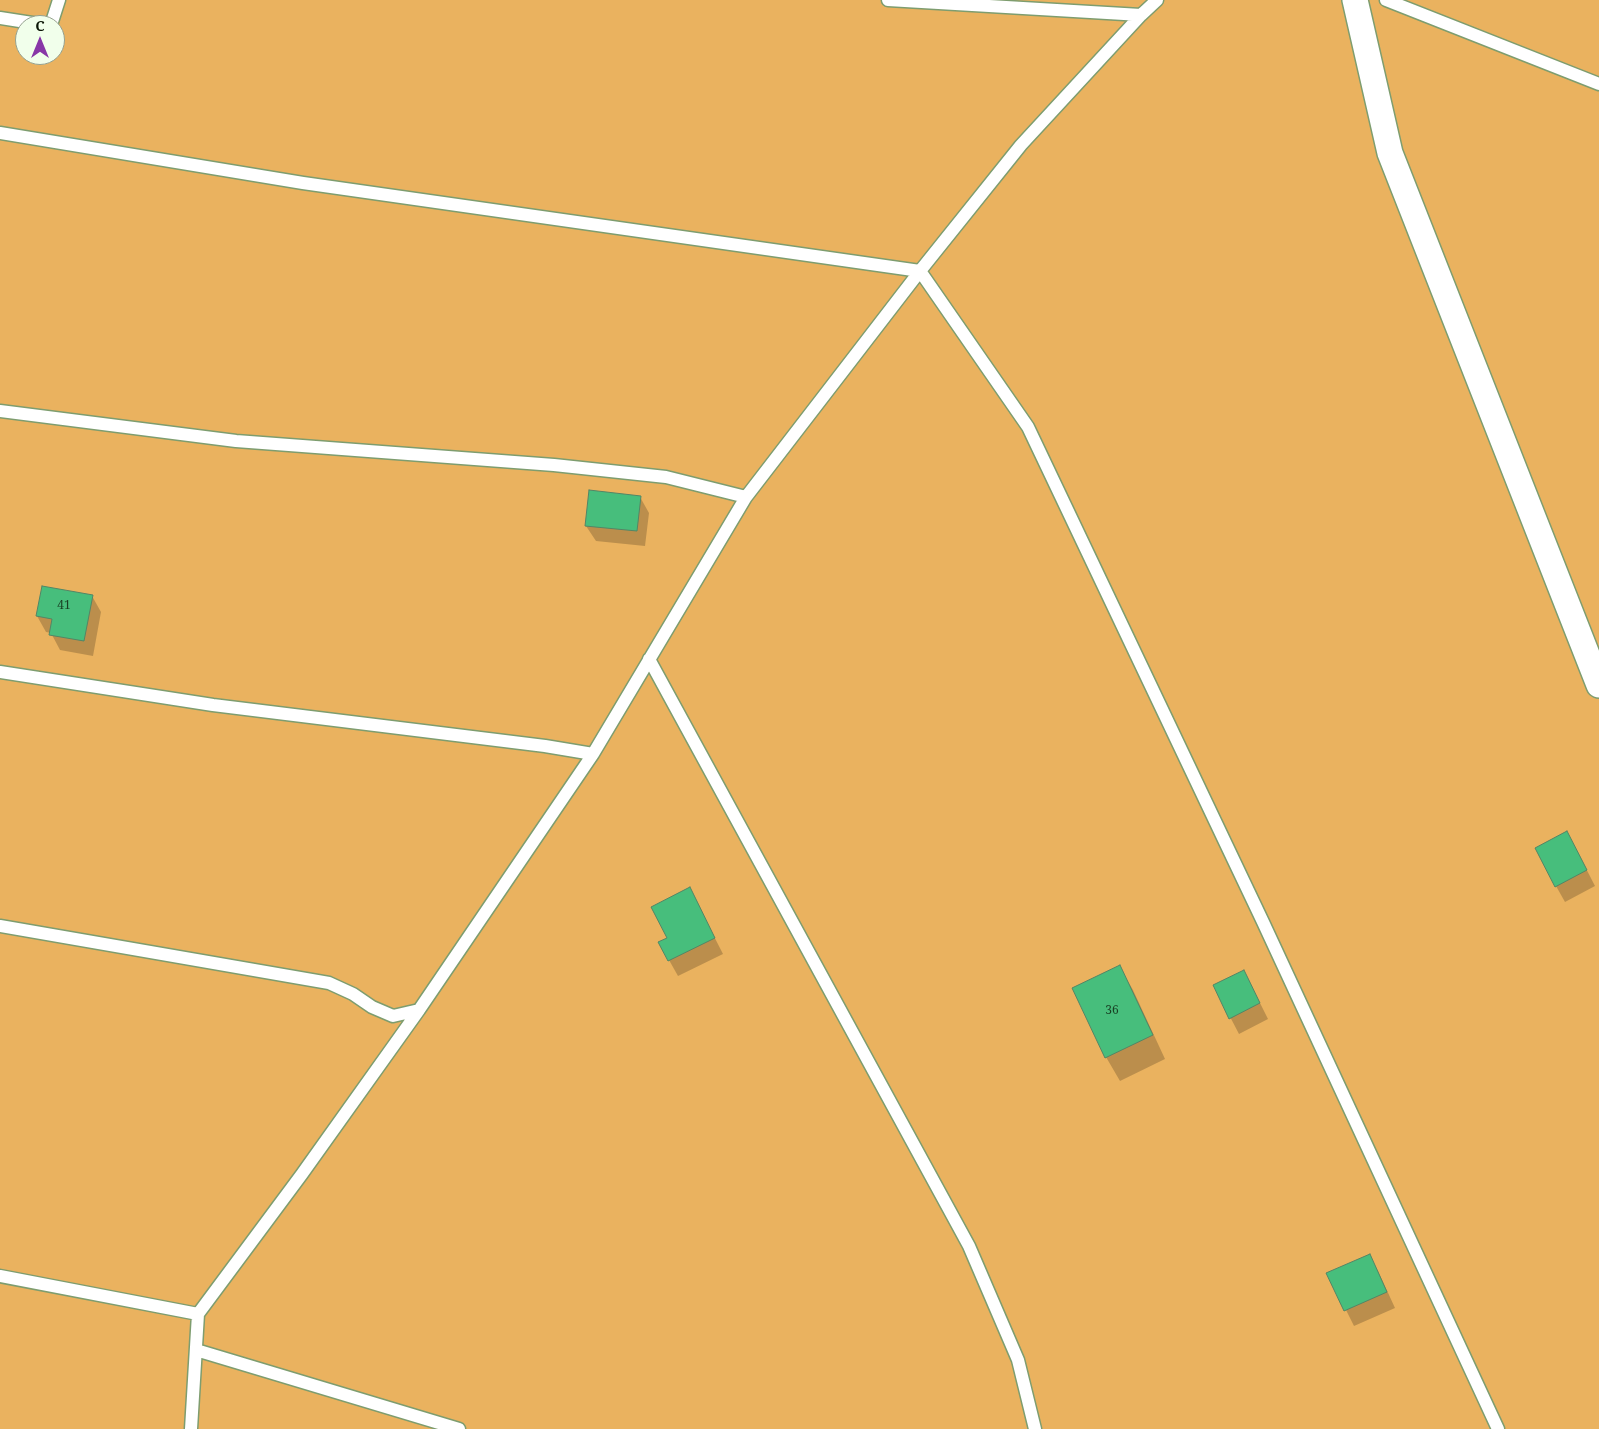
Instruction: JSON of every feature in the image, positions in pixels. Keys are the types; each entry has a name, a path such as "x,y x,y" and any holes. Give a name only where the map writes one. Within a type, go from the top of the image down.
{"street":[{"path":"1356,0 1390,152 1599,685"}],"lane":[{"path":"54,15 59,0"},
{"path":"888,0 1141,15"},
{"path":"191,1429 198,1314 302,1174 419,1010 592,754 746,497 920,271 1021,145 1157,0"},
{"path":"1386,0 1599,84"},
{"path":"0,18 15,20"},
{"path":"0,132 304,183 920,271 1028,427 1268,932 1498,1429"},
{"path":"0,411 236,442 554,465 666,477 746,497"},
{"path":"649,659 969,1246 1018,1360 1035,1429"},
{"path":"0,672 213,705 544,746 592,754"},
{"path":"0,926 329,983 353,994 372,1007 393,1016 419,1010"},
{"path":"0,1276 198,1314"},
{"path":"196,1350 459,1429"}],"shaded area":[{"path":"0,0 1599,0 1599,1429 0,1429"}],"building":[{"path":"589,490 641,496 637,531 585,526"},
{"path":"42,586 93,595 84,641 49,635 52,619 36,616"},
{"path":"1567,831 1587,870 1555,887 1535,848"},
{"path":"690,887 715,938 668,961 658,942 667,938 651,907"},
{"path":"1120,965 1153,1035 1105,1058 1072,988"},
{"path":"1244,970 1260,1003 1229,1019 1213,985"},
{"path":"1370,1254 1387,1292 1344,1311 1326,1273"}]}
